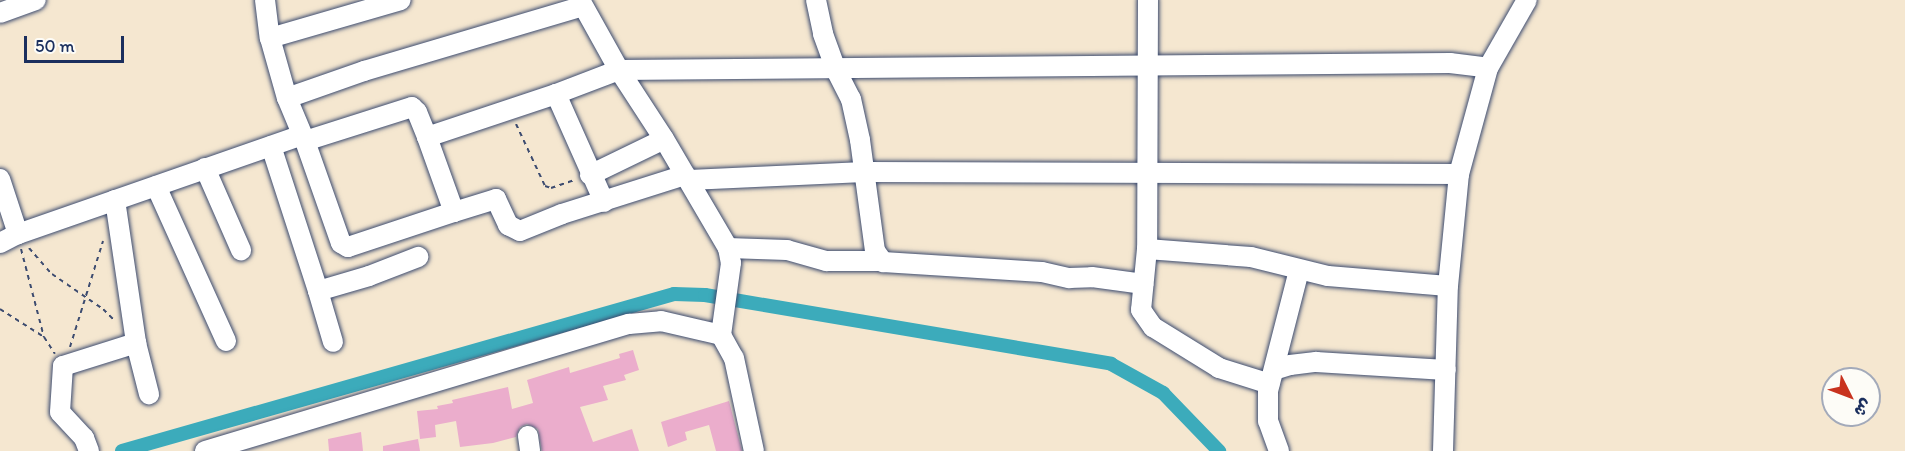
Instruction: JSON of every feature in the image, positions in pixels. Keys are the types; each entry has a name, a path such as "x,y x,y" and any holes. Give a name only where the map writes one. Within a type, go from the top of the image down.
{"street":[{"path":"0,13 36,0"},
{"path":"265,0 270,38 287,98 340,243 345,247 496,199 508,225 520,231 604,201 687,178 864,172 1459,174"},
{"path":"270,38 401,0"},
{"path":"816,0 823,34 836,70 850,99 864,172 875,251 881,261"},
{"path":"1148,0 1147,249 1141,310 1153,327 1220,368 1272,377 1290,365 1316,363 1446,370"},
{"path":"1443,451 1448,285 1459,174 1488,68 1527,0"},
{"path":"287,98 364,71 581,3 619,70 664,139 728,248 729,278 721,331 734,358 754,451"},
{"path":"427,137 556,94 619,70 836,70 1450,63 1488,68"},
{"path":"556,94 590,175 604,201"},
{"path":"0,243 18,234 205,168 272,146 412,107 417,112 427,137 454,212"},
{"path":"590,175 664,139"},
{"path":"272,146 333,342"},
{"path":"205,168 241,250"},
{"path":"0,179 18,234"},
{"path":"156,186 226,341"},
{"path":"115,200 134,310 136,343 149,394"},
{"path":"728,248 787,250 826,261 881,261 889,265 1042,272 1069,278 1092,277 1144,284"},
{"path":"1147,249 1251,257 1299,270 1358,279 1448,285"},
{"path":"318,291 376,274 418,257"},
{"path":"1279,451 1268,413 1272,377 1299,270"},
{"path":"205,451 629,324 661,321 721,331"},
{"path":"86,444 60,412 63,366 136,343"}],"path":[{"path":"510,110 545,186 551,188 590,175"},
{"path":"63,366 87,298 106,233"},
{"path":"18,234 51,274 103,309 136,343"},
{"path":"18,234 44,337 63,366"},
{"path":"0,309 44,337"}],"building":[{"path":"633,350 639,370 624,375 626,380 603,386 608,400 580,407 593,442 632,429 639,451 542,451 538,429 527,424 520,427 516,437 493,443 460,447 456,421 435,425 436,437 420,439 417,411 438,409 437,406 453,403 452,400 508,387 512,409 533,403 527,380 569,367 570,373 620,358 619,354"},
{"path":"729,401 742,451 716,451 709,425 685,432 687,440 668,447 661,422"},
{"path":"361,432 363,451 329,451 328,439"},
{"path":"418,439 420,451 383,451 383,446"}],"waterway":[{"path":"122,451 674,294 705,295 1111,364 1163,393 1219,451"}]}
